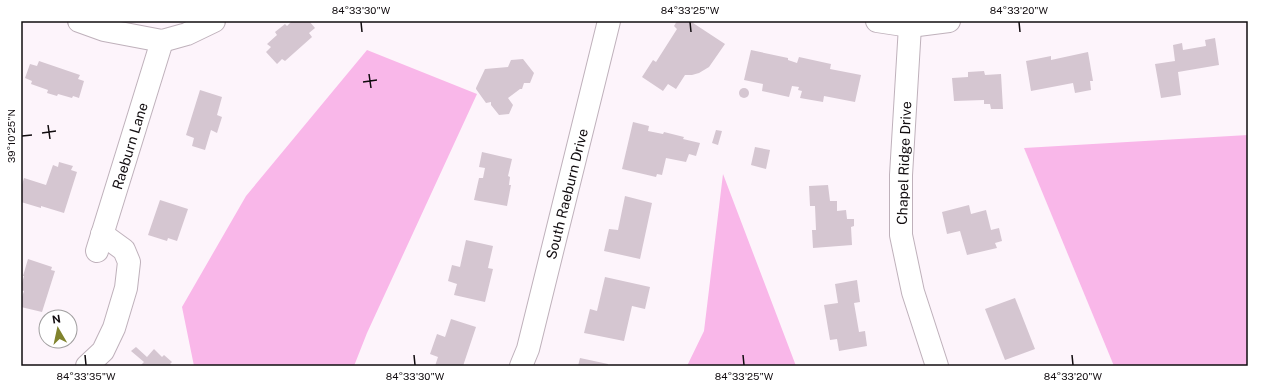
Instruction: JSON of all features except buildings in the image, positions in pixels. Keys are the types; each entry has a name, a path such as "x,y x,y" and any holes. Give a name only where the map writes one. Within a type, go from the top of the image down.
{"street":[{"path":"79,21 104,30 162,41 187,34 214,21"},
{"name":"South Raeburn Drive","path":"521,366 528,349 609,21"},
{"path":"877,21 910,26 949,21"},
{"name":"Chapel Ridge Drive","path":"910,26 901,175 901,235 913,292 937,366"},
{"name":"Raeburn Lane","path":"87,366 103,351 114,328 126,288 129,262 124,250 100,243 162,41"}],"shaded area":[{"path":"367,50 477,94 367,333 354,366 194,366 182,307 246,196"},
{"path":"1248,135 1248,366 1114,366 1024,148"},
{"path":"723,174 796,366 687,366 704,331"}]}
